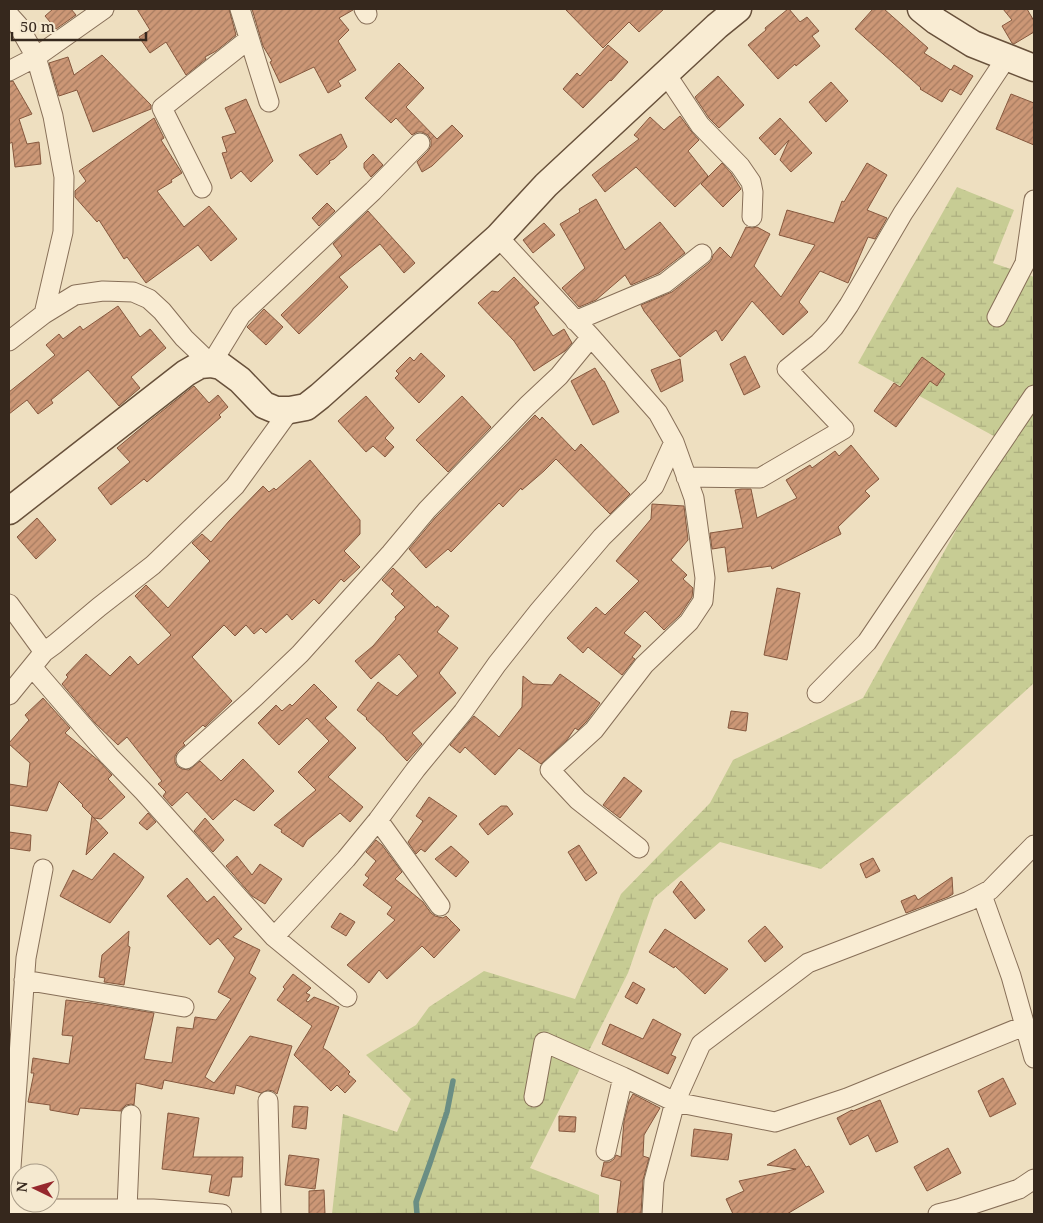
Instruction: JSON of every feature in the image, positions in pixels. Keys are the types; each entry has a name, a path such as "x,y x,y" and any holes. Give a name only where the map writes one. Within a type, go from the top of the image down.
{"street":[{"path":"9,70 36,57 104,9"},
{"path":"240,9 269,102"},
{"path":"9,511 186,373 200,365 211,364 221,366 240,380 264,405 276,410 306,407 498,238 546,185 717,26 738,9"},
{"path":"935,13 973,44 1034,68"},
{"path":"9,15 18,25 36,57 53,116 64,178 64,232 44,314"},
{"path":"202,188 162,108 249,39"},
{"path":"686,477 760,478 844,429 787,369 819,343 834,327 903,214 1007,57"},
{"path":"666,74 700,125 740,166 751,182 753,192 752,217"},
{"path":"211,364 241,315 373,191 420,143"},
{"path":"997,317 1025,263 1034,200"},
{"path":"498,238 658,412 674,442 694,498 705,578 703,601 689,622 644,665 594,730 550,770 578,800 639,848"},
{"path":"575,321 665,283 702,254"},
{"path":"9,341 44,314 75,296 103,291 133,292 150,299 184,338 211,364"},
{"path":"186,759 300,654 427,510 527,406 559,376 590,337"},
{"path":"817,693 867,642 1034,395"},
{"path":"9,694 44,652 153,565 234,486 290,410"},
{"path":"274,937 346,859 378,820 416,769 463,712 497,664 602,537 654,486 674,442"},
{"path":"9,604 44,652"},
{"path":"32,667 109,756 144,792 274,937 347,997"},
{"path":"378,820 440,906"},
{"path":"652,1214 654,1180 675,1102 701,1044 808,963 982,895 990,890 1034,845"},
{"path":"9,1195 26,958 43,869"},
{"path":"982,895 1011,976 1034,1058"},
{"path":"24,980 184,1007"},
{"path":"534,1097 544,1042 623,1076 675,1102 775,1122 847,1098 1024,1026"},
{"path":"606,1151 623,1076"},
{"path":"268,1101 271,1214"},
{"path":"127,1209 131,1115"},
{"path":"938,1214 1019,1189 1034,1178"},
{"path":"9,1206 32,1209 153,1209 222,1214"}],"green space":[{"path":"957,187 1014,210 993,263 1034,277 1034,683 955,755 821,869 720,842 654,898 628,973 530,1168 599,1195 599,1214 332,1214 343,1114 397,1132 411,1099 366,1055 416,1025 429,1007 484,971 575,999 621,894 710,803 733,760 863,698 1005,442 858,363"}],"building":[{"path":"53,9 71,9 76,15 56,29 45,16"},
{"path":"137,9 229,9 236,35 205,57 206,59 186,75 166,42 150,53 139,37 150,30"},
{"path":"252,9 353,9 339,18 349,30 338,41 356,70 338,81 341,86 328,93 314,67 280,83 270,62 272,61 263,46"},
{"path":"565,9 664,9 639,32 629,22 603,48"},
{"path":"788,9 800,22 807,17 819,31 812,36 820,46 778,79 748,45"},
{"path":"873,9 884,9 928,48 924,53 951,70 954,65 973,76 961,95 950,89 942,102 920,89 855,29"},
{"path":"1003,9 1027,9 1034,21 1034,32 1014,44 1012,43 1002,26 1012,20"},
{"path":"608,45 628,62 583,108 563,89 577,73 580,76"},
{"path":"102,55 151,105 151,109 93,132 77,90 59,96 49,63 68,57 74,75"},
{"path":"399,63 424,88 406,107 437,139 452,125 463,136 432,166 422,172 417,162 431,146 431,140 428,135 417,132 412,135 396,118 391,123 365,98"},
{"path":"718,76 744,105 719,128 709,118 695,97"},
{"path":"13,81 32,114 19,119 27,144 39,142 41,164 15,167 12,142 9,144 9,82"},
{"path":"831,82 848,101 826,122 809,102"},
{"path":"1011,94 1034,103 1034,145 996,129"},
{"path":"246,99 273,161 251,182 241,171 231,179 222,153 227,152 222,137 236,133 225,108"},
{"path":"680,116 699,140 688,151 708,176 675,207 636,167 605,192 592,175 639,139 634,135 650,117 664,130"},
{"path":"154,118 164,138 161,140 182,173 157,191 184,227 209,206 237,239 211,261 198,245 146,283 127,257 124,259 99,220 97,222 75,197 75,191 86,181 79,171"},
{"path":"780,118 812,153 791,172 780,160 789,140 775,155 759,138"},
{"path":"341,134 347,147 329,161 330,163 317,175 299,155"},
{"path":"373,154 383,165 371,177 364,168 364,163"},
{"path":"722,163 741,189 723,207 701,184"},
{"path":"867,163 887,175 867,210 887,218 875,239 868,237 848,283 820,271 799,302 808,312 783,335 752,301 722,341 716,330 680,357 641,305 672,292 709,263 720,247 731,258 746,227 757,227 770,234 754,266 781,297 815,245 779,235 787,210 834,223 842,201 844,202"},
{"path":"596,199 625,250 660,222 685,253 659,273 631,285 625,275 596,300 579,307 562,288 585,268 560,224 580,212 579,209"},
{"path":"327,203 335,211 319,226 312,218"},
{"path":"368,211 415,263 404,273 380,244 339,277 348,287 299,334 281,315 342,256 333,244"},
{"path":"544,223 555,235 533,253 523,240"},
{"path":"514,277 539,303 534,307 553,336 564,329 572,343 565,351 534,371 514,341 478,303 492,291 498,292"},
{"path":"118,306 140,337 150,329 166,348 131,377 140,388 119,406 88,370 51,400 53,403 38,414 27,400 9,414 9,392 55,355 46,345 59,334 63,339 80,326 83,330"},
{"path":"264,309 283,327 266,345 247,327"},
{"path":"421,353 445,376 419,403 395,378 399,374 396,371 410,357 414,361"},
{"path":"745,356 760,387 744,395 730,364"},
{"path":"922,357 945,374 937,386 930,381 896,427 874,411 894,383 900,387"},
{"path":"680,359 683,381 661,392 651,370"},
{"path":"595,368 604,381 619,412 593,425 571,381"},
{"path":"194,386 209,403 218,395 228,407 219,415 221,417 147,482 144,479 111,505 98,488 130,462 117,448"},
{"path":"366,396 394,428 385,438 394,447 385,457 373,446 366,452 338,421"},
{"path":"462,396 491,427 448,472 416,440"},
{"path":"535,415 540,420 542,417 575,451 581,444 630,494 610,514 556,459 522,490 521,488 503,507 499,503 451,552 448,549 426,568 409,549 435,518"},
{"path":"851,445 879,479 865,491 870,496 838,527 841,534 772,569 771,566 728,572 725,547 712,549 710,533 743,528 735,490 751,489 757,518 797,498 786,480 810,465 812,468 835,451 839,456"},
{"path":"310,460 360,520 360,534 344,551 360,567 344,582 341,579 319,604 314,599 292,620 287,614 266,633 261,628 254,634 246,625 235,636 224,625 192,657 232,701 205,727 203,725 183,743 185,745 175,756 177,766 189,770 200,761 221,781 243,759 274,791 254,811 235,799 213,820 187,792 172,806 163,796 166,792 158,784 162,781 127,737 118,745 95,723 62,684 68,677 66,675 86,654 110,676 130,656 138,665 171,635 135,596 146,585 168,608 210,561 192,543 202,534 211,542 263,486 269,492 274,488 276,490"},
{"path":"652,504 684,506 688,540 671,560 687,575 683,579 693,588 692,597 680,615 664,630 645,611 624,633 641,646 632,657 635,659 622,675 588,647 583,653 567,638 596,607 605,615 639,581 616,561 651,519"},
{"path":"37,518 56,540 36,559 17,537"},
{"path":"393,568 436,608 437,606 449,616 437,632 458,648 439,673 456,693 412,733 422,744 407,761 367,718 357,710 378,682 397,696 418,676 399,654 371,679 355,661 373,646 405,607 391,594 394,591 382,580"},
{"path":"777,588 800,593 787,660 764,655"},
{"path":"560,674 600,703 586,722 578,730 575,728 567,740 541,764 519,748 495,775 465,747 460,753 450,745 474,716 499,737 522,707 523,676 533,684 552,685"},
{"path":"314,684 337,707 325,718 356,748 328,777 363,807 350,822 340,813 307,840 303,847 274,825 316,790 298,772 329,741 307,718 279,745 258,723 276,705 282,711 290,704 292,706"},
{"path":"43,698 70,728 65,733 99,761 112,775 108,779 125,797 101,819 94,818 59,781 47,811 9,805 9,784 27,787 30,763 9,743 29,720 25,715"},
{"path":"731,711 748,713 746,731 728,728"},
{"path":"624,777 642,791 620,818 603,805"},
{"path":"429,797 457,816 425,852 421,849 416,854 408,842 423,821 416,816"},
{"path":"501,806 507,806 513,814 488,835 479,824"},
{"path":"148,813 156,822 147,830 139,823"},
{"path":"92,816 108,833 86,855"},
{"path":"205,818 224,840 213,852 194,831"},
{"path":"9,832 31,835 30,851 9,848"},
{"path":"376,840 382,845 402,872 395,879 423,902 431,913 443,918 446,916 460,930 434,958 422,946 387,979 379,970 369,983 347,965 395,920 387,914 392,907 363,885 369,878 365,875 376,861 366,852"},
{"path":"579,845 597,873 586,881 568,852"},
{"path":"451,846 469,862 456,877 435,859"},
{"path":"114,853 144,877 110,923 60,896 73,870 92,880"},
{"path":"237,856 252,875 260,864 282,879 265,904 252,896 226,866"},
{"path":"873,858 880,871 866,878 860,864"},
{"path":"952,877 953,894 906,913 901,901 915,895 918,900"},
{"path":"187,878 207,902 214,896 242,929 233,937 260,950 249,973 256,978 205,1077 214,1083 250,1036 292,1046 277,1094 268,1090 261,1093 236,1085 234,1094 164,1080 162,1089 136,1083 134,1105 126,1105 121,1111 80,1108 78,1115 50,1110 50,1105 28,1102 34,1073 31,1073 33,1058 69,1064 73,1036 62,1035 66,1000 154,1013 144,1059 172,1063 177,1027 193,1029 195,1017 216,1020 231,999 218,992 235,958 218,938 210,945 167,896"},
{"path":"681,881 705,910 695,919 673,892"},
{"path":"340,913 355,922 346,936 331,927"},
{"path":"765,926 783,947 765,962 748,941"},
{"path":"665,929 728,969 705,994 675,966 674,968 649,952"},
{"path":"129,931 128,946 130,947 124,985 104,982 105,978 99,977 102,955"},
{"path":"293,974 311,988 306,993 310,995 306,1001 308,1002 314,997 339,1007 323,1048 350,1072 348,1074 356,1081 345,1093 337,1085 331,1091 294,1055 312,1026 277,1000 285,989 283,987"},
{"path":"633,982 645,989 637,1004 625,997"},
{"path":"653,1019 681,1034 671,1055 676,1057 668,1074 602,1044 610,1024 643,1039"},
{"path":"1003,1078 1016,1104 990,1117 978,1091"},
{"path":"633,1094 660,1108 644,1135 643,1156 649,1158 643,1180 641,1214 617,1214 621,1181 601,1176 604,1162 610,1162 616,1155 621,1157 624,1121 629,1101"},
{"path":"880,1100 898,1142 876,1152 868,1135 850,1145 837,1118 852,1110"},
{"path":"294,1106 308,1107 306,1129 292,1127"},
{"path":"168,1113 199,1118 193,1157 243,1157 242,1177 232,1177 229,1196 209,1192 212,1175 162,1169"},
{"path":"559,1116 576,1117 575,1132 559,1131"},
{"path":"694,1129 732,1134 728,1160 691,1156"},
{"path":"948,1148 961,1173 927,1191 914,1167"},
{"path":"795,1149 806,1167 809,1166 824,1192 787,1214 733,1214 726,1199 744,1191 739,1181 796,1169 767,1165"},
{"path":"289,1155 319,1159 315,1189 285,1185"},
{"path":"324,1190 325,1214 309,1214 309,1191"}],"waterway":[{"path":"417,1214 416,1202 447,1112 453,1081"}]}
